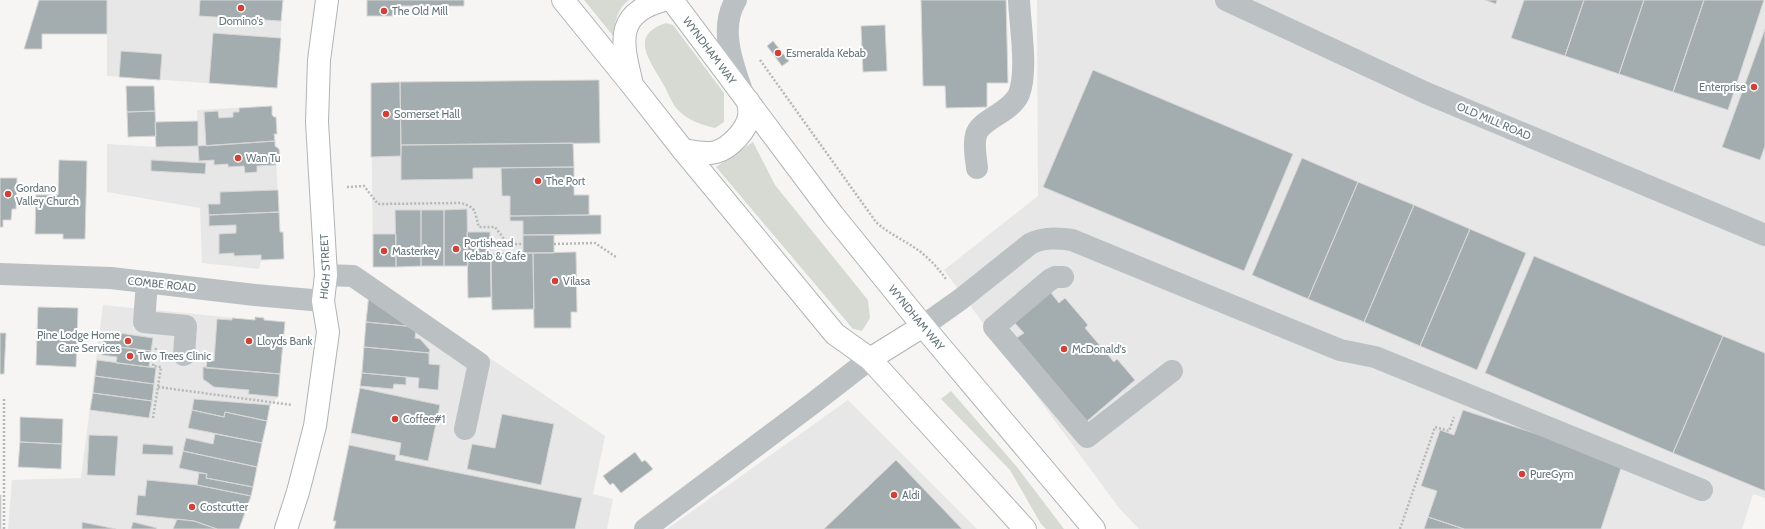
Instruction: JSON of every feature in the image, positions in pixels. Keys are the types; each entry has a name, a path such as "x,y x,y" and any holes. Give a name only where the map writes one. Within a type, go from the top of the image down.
{"main road":[{"name":"HIGH STREET","path":"286,529 298,492 318,408 328,332 323,300 326,275 320,189 317,100 322,35 327,0"},
{"path":"563,0 683,150 835,334 870,359 1025,529"},
{"path":"632,85 624,52 625,29 629,20 636,12 664,0"},
{"name":"WYNDHAM WAY","path":"672,0 833,214 923,326 1094,529"},
{"path":"683,150 705,154 718,152 728,145 738,136 746,124 749,116 745,97"},
{"path":"870,359 923,326"}],"street":[{"path":"736,0 729,14 728,38 731,56 745,97"},
{"path":"977,168 974,144 976,133 983,125 1009,108 1018,95 1023,78 1019,0"},
{"name":"OLD MILL ROAD","path":"1226,0 1426,93 1765,235"},
{"path":"923,326 961,299 1030,244 1047,239 1062,239 1082,243 1340,350 1375,357 1702,490"},
{"name":"COMBE ROAD","path":"0,274 95,277 255,295 323,300"},
{"path":"326,275 353,276 478,363 465,429"},
{"path":"1063,277 1055,277 1051,279 994,327 1087,437 1172,371"},
{"path":"147,282 144,322 186,326 184,355"},
{"path":"645,529 870,359"}],"path":[{"path":"758,56 876,222 892,236 903,241 928,258 944,276"},
{"path":"320,189 364,186 378,204 461,203 471,206 476,212 479,226 495,228 508,244 523,244"},
{"path":"554,244 596,243 616,257"},
{"path":"154,418 161,367 154,366 157,342"},
{"path":"158,386 318,408"},
{"path":"1400,529 1435,427 1449,431 1462,393"},
{"path":"4,399 2,468 4,529"}],"shaded area":[{"path":"107,0 283,0 277,88 107,76"},
{"path":"584,0 629,0 619,12 614,37"},
{"path":"1037,0 1765,0 1765,498 1753,494 1742,529 1139,529 1119,508 944,270 1038,196"},
{"path":"666,23 673,25 724,93 724,122 715,128 694,122 677,109 652,65 645,48 645,41 648,34 655,28"},
{"path":"599,80 600,143 573,144 574,194 589,195 589,215 601,215 601,234 554,236 554,253 576,252 577,312 571,312 571,328 534,328 534,309 492,310 491,297 468,298 467,266 373,267 371,83"},
{"path":"272,106 272,114 276,117 277,134 274,134 275,146 279,149 280,156 276,161 280,231 283,232 284,259 261,260 259,269 202,263 200,208 107,192 107,144 156,147 198,146 197,110"},
{"path":"753,142 775,185 868,300 870,318 862,331 853,329 716,167"},
{"path":"370,277 605,436 593,494 613,499 607,529 334,529 336,521 333,521 360,388"},
{"path":"103,305 255,320 255,317 264,320 285,322 278,397 270,406 239,529 8,529 12,480 81,478"},
{"path":"951,391 1017,467 1064,529 1046,529 1041,524 1010,470 941,399"},
{"path":"848,400 977,529 667,529"}],"building":[{"path":"39,0 107,0 107,34 42,34 42,49 24,49"},
{"name":"Domino's","path":"200,0 283,0 281,21 199,16"},
{"name":"The Old Mill","path":"367,0 464,0 464,6 401,6 401,16 367,16"},
{"path":"921,0 1006,0 1008,83 987,83 987,107 946,108 945,86 923,86"},
{"path":"1485,0 1497,0 1496,4"},
{"path":"1524,0 1584,0 1565,56 1511,38"},
{"path":"1584,0 1644,0 1619,74 1565,56"},
{"path":"1644,0 1704,0 1673,92 1619,74"},
{"path":"1704,0 1764,0 1728,110 1673,92"},
{"path":"885,25 887,71 863,72 861,26"},
{"name":"Enterprise","path":"1765,29 1765,146 1760,160 1722,147"},
{"path":"213,33 281,38 277,88 209,83"},
{"name":"Esmeralda Kebab","path":"773,41 789,61 782,66 767,46"},
{"path":"121,51 162,54 160,80 119,77"},
{"path":"1093,70 1293,154 1244,271 1043,187"},
{"path":"599,80 600,143 401,145 400,82"},
{"name":"Somerset Hall","path":"400,82 401,156 371,157 371,83"},
{"path":"126,86 154,86 155,111 127,112"},
{"path":"272,106 272,115 276,117 277,134 274,134 275,141 206,146 204,112 218,111 219,118 233,117 233,112 239,112 239,108"},
{"path":"155,111 156,136 128,137 127,112"},
{"path":"198,121 198,146 156,147 155,122"},
{"name":"Wan Tu","path":"275,141 275,146 279,149 280,156 276,160 276,165 257,166 257,172 245,173 244,166 228,167 228,164 214,165 214,160 199,161 198,146"},
{"path":"573,143 574,167 473,168 473,179 401,180 401,145"},
{"path":"1302,158 1358,182 1308,299 1252,275"},
{"path":"59,160 87,161 85,239 63,239 63,234 35,234 36,195 58,195"},
{"path":"151,160 206,163 205,174 151,171"},
{"name":"The Port","path":"574,167 574,195 589,195 589,215 510,216 510,196 502,196 501,168"},
{"name":"Gordano Valley Church","path":"0,178 17,178 16,209 12,209 11,220 3,220 3,227 0,227"},
{"path":"1358,182 1414,205 1364,322 1308,299"},
{"path":"278,190 279,212 209,215 208,204 220,204 220,192"},
{"path":"1414,205 1470,229 1420,346 1364,322"},
{"name":"Portishead Kebab & Cafe","path":"467,209 468,266 444,266 444,210"},
{"path":"395,210 421,210 421,266 396,267"},
{"path":"421,210 444,210 444,266 421,266"},
{"path":"279,212 280,232 283,232 284,259 261,260 261,255 234,256 234,253 219,254 219,234 236,233 236,225 209,226 209,215"},
{"path":"601,215 601,234 523,235 523,221 510,221 510,216"},
{"path":"1470,229 1526,253 1477,370 1420,346"},
{"path":"467,232 490,232 491,297 468,298"},
{"name":"Masterkey","path":"373,234 396,234 396,267 373,267"},
{"path":"523,235 554,235 554,253 523,253"},
{"name":"Vilasa","path":"576,252 577,312 571,312 571,328 534,328 533,253"},
{"path":"491,253 533,253 534,309 492,310"},
{"path":"1534,256 1723,336 1673,453 1485,373"},
{"name":"McDonald's","path":"1047,288 1059,303 1065,298 1088,325 1085,328 1114,362 1117,359 1135,380 1086,422 1015,339 1024,333 1011,319"},
{"path":"369,294 416,327 366,322"},
{"path":"38,307 78,308 76,367 36,365"},
{"name":"Lloyds Bank","path":"255,317 264,318 264,320 285,322 280,374 206,368 207,360 214,361 217,319 232,320 232,318 255,320"},
{"path":"366,322 416,327 415,338 420,339 430,350 429,353 364,347"},
{"name":"Pine Lodge Home Care Services","path":"105,331 153,338 151,351 103,345"},
{"path":"0,333 6,333 4,374 0,374"},
{"path":"1723,336 1765,353 1765,491 1673,453"},
{"name":"Two Trees Clinic","path":"103,345 151,351 149,367 116,363 117,357 102,355"},
{"path":"364,347 429,353 429,364 440,365 438,390 418,388 419,378 362,373"},
{"path":"97,360 156,368 154,384 95,376"},
{"path":"203,367 280,374 278,397 248,394 249,390 214,387 203,379"},
{"path":"362,373 406,377 406,385 394,384 393,389 360,386"},
{"path":"95,376 154,384 152,401 93,393"},
{"name":"Coffee#1","path":"360,388 440,405 428,461 399,455 401,443 351,433"},
{"path":"93,393 152,401 149,418 90,410"},
{"path":"194,399 270,405 267,421 225,412 224,417 192,410"},
{"path":"192,410 224,417 225,412 267,421 262,443 188,428"},
{"name":"PureGym","path":"1463,410 1623,462 1601,529 1464,529 1428,517 1437,491 1421,486 1440,430 1454,435"},
{"path":"502,414 554,424 541,485 467,469 472,444 495,448"},
{"path":"20,417 63,419 62,444 20,442"},
{"path":"215,434 262,443 257,467 183,451 186,438 213,444"},
{"path":"89,435 118,436 115,476 87,475"},
{"path":"20,442 62,444 61,469 18,467"},
{"path":"143,444 173,446 173,455 142,454"},
{"path":"349,445 396,455 395,460 582,498 575,529 334,529 336,521 333,521"},
{"path":"183,451 257,467 253,487 206,478 207,474 179,468"},
{"path":"635,452 642,462 645,460 653,469 621,493 613,483 610,485 603,476"},
{"name":"Aldi","path":"896,460 962,529 824,529"},
{"path":"199,473 207,474 206,478 253,487 251,496 197,485"},
{"name":"Costcutter","path":"147,480 197,485 251,496 239,529 217,529 194,521 136,515 138,495 145,496"},
{"path":"1,495 1,529 0,529"},
{"path":"1428,517 1464,529 1424,529"},
{"path":"177,519 194,521 217,529 173,529"},
{"path":"82,522 116,529 82,529"},
{"path":"133,522 157,528 131,529"}],"place":[{"name":"Domino's","path":"241,8"},
{"name":"The Old Mill","path":"384,11"},
{"name":"Esmeralda Kebab","path":"778,53"},
{"name":"Enterprise","path":"1754,87"},
{"name":"Somerset Hall","path":"386,114"},
{"name":"Wan Tu","path":"238,158"},
{"name":"The Port","path":"538,181"},
{"name":"Gordano Valley Church","path":"8,194"},
{"name":"Portishead Kebab & Cafe","path":"456,249"},
{"name":"Masterkey","path":"384,251"},
{"name":"Vilasa","path":"555,281"},
{"name":"Pine Lodge Home Care Services","path":"128,341"},
{"name":"Lloyds Bank","path":"249,341"},
{"name":"McDonald's","path":"1064,349"},
{"name":"Two Trees Clinic","path":"130,356"},
{"name":"Coffee#1","path":"395,419"},
{"name":"PureGym","path":"1522,474"},
{"name":"Aldi","path":"894,495"},
{"name":"Costcutter","path":"192,507"}]}
